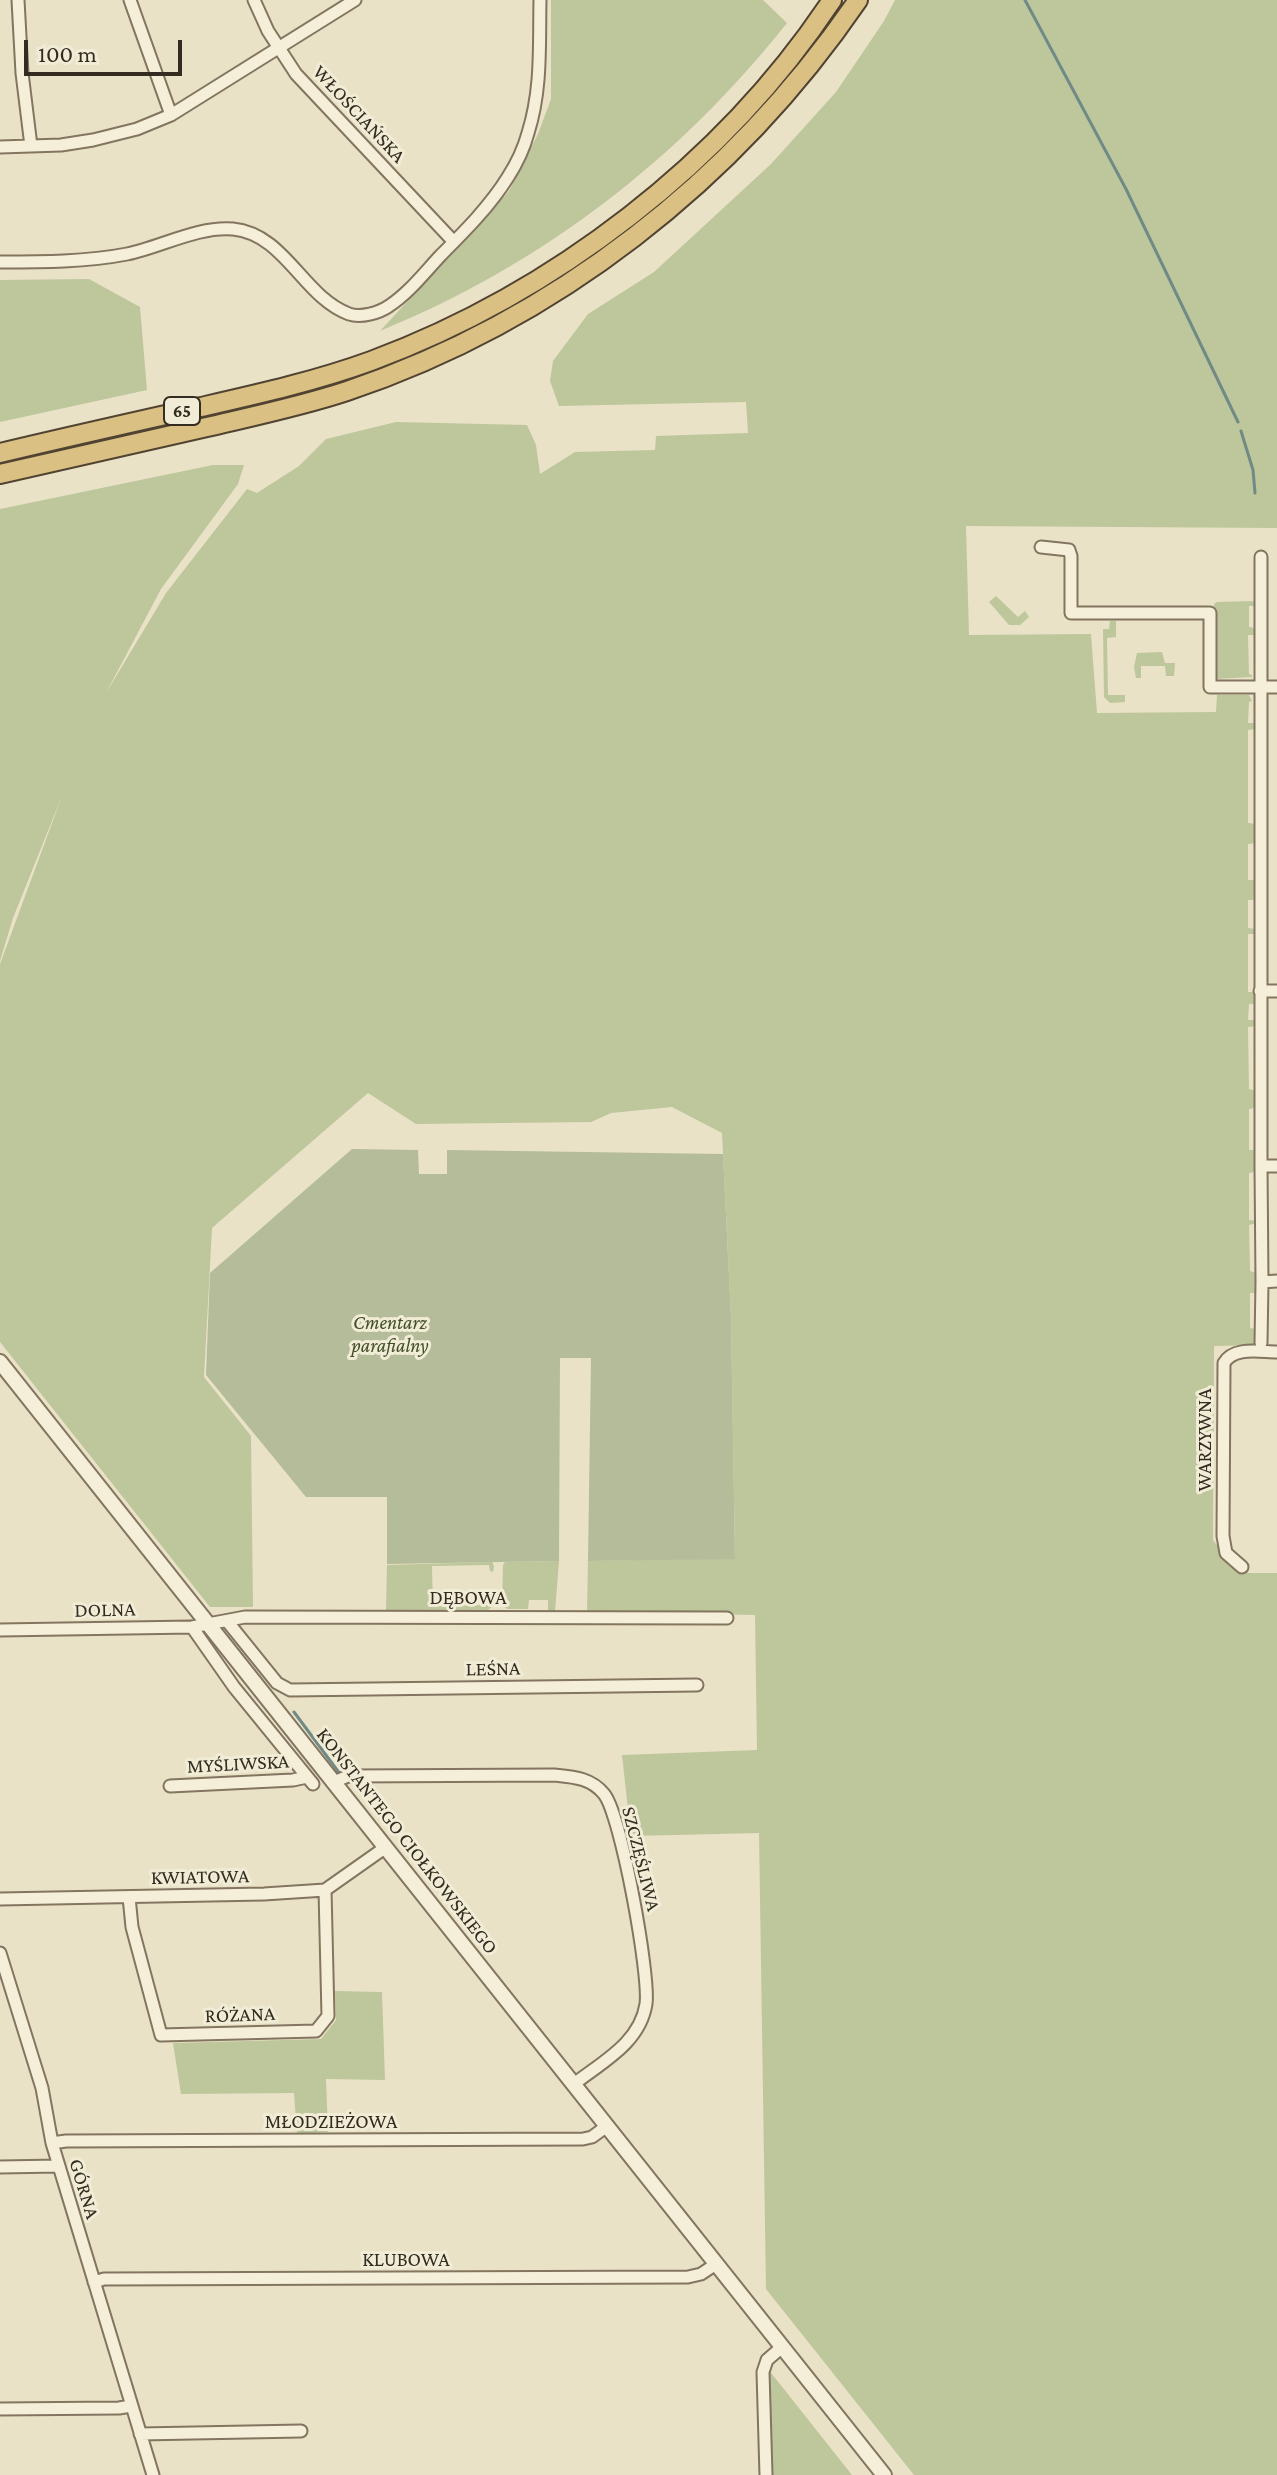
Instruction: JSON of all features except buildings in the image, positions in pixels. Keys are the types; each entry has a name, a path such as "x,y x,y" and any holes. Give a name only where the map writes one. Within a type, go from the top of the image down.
{"highway":[{"name":"65","path":"0,453 264,392 362,364 456,324 574,256 673,179 762,91 832,0"},
{"name":"65","path":"0,474 259,415 349,390 463,343 522,312 590,269 685,196 777,105 819,55 858,0"},
{"path":"762,91 777,105"},
{"path":"349,390 341,388 341,380 362,364"}],"street":[{"path":"18,0 21,62 31,146"},
{"path":"130,0 171,115"},
{"name":"WŁOŚCIAŃSKA","path":"254,0 278,50 302,81 454,242"},
{"path":"0,147 93,140 137,129 171,115 355,0"},
{"path":"0,262 112,256 156,247 206,231 233,229 260,238 330,304 354,315 379,311 391,305 454,242 499,190 524,146 535,105 539,72 540,0"},
{"path":"1041,547 1069,550 1071,613 1210,613 1210,687 1277,687"},
{"path":"1261,557 1261,1343"},
{"path":"1260,991 1277,991"},
{"path":"1261,1166 1277,1166"},
{"path":"1262,1282 1277,1281"},
{"name":"WARZYWNA","path":"1242,1567 1226,1553 1223,1536 1224,1363 1227,1357 1238,1352 1277,1352"},
{"name":"KONSTANTEGO CIOŁKOWSKIEGO","path":"0,1362 884,2475"},
{"name":"DĘBOWA","path":"210,1625 235,1618 261,1617 727,1618"},
{"name":"LEŚNA","path":"227,1621 277,1683 290,1690 697,1685"},
{"name":"DOLNA","path":"0,1630 210,1625"},
{"name":"MYŚLIWSKA","path":"170,1786 310,1781 234,1687 192,1627"},
{"name":"SZCZĘŚLIWA","path":"334,1782 348,1776 554,1775 578,1777 594,1783 607,1796 638,1919 646,2004 630,2041 574,2084"},
{"path":"325,1890 386,1847"},
{"name":"KWIATOWA","path":"0,1899 325,1890"},
{"name":"RÓŻANA","path":"129,1897 132,1927 161,2035 316,2031 328,2016 325,1890"},
{"name":"GÓRNA","path":"0,1953 42,2088 52,2143 153,2475"},
{"name":"MŁODZIEŻOWA","path":"52,2143 583,2139 592,2137 607,2126"},
{"path":"0,2167 59,2166"},
{"name":"KLUBOWA","path":"94,2282 104,2279 676,2277 701,2274 716,2264"},
{"path":"766,2475 763,2372 767,2360 782,2347"},
{"path":"0,2409 131,2406"},
{"path":"140,2434 301,2431"}],"green space":[{"path":"551,0 763,0 787,23 700,120 604,203 497,274 380,331 509,191 538,134 551,99"},
{"path":"895,0 1277,0 1277,528 966,526 969,635 1091,634 1097,713 1216,712 1217,695 1249,695 1252,701 1249,702 1248,723 1256,723 1256,729 1248,730 1248,823 1256,824 1256,843 1248,844 1248,880 1256,880 1256,900 1248,900 1248,928 1256,929 1256,934 1248,934 1248,992 1256,992 1256,1004 1249,1004 1248,1020 1256,1020 1256,1026 1248,1027 1249,1089 1256,1091 1256,1108 1249,1109 1249,1150 1256,1150 1256,1172 1249,1173 1249,1220 1257,1221 1249,1225 1250,1271 1257,1273 1257,1293 1250,1293 1250,1328 1256,1329 1258,1345 1214,1346 1213,1540 1233,1566 1249,1573 1277,1573 1277,2475 914,2475 766,2289 759,1833 631,1836 622,1755 757,1750 755,1615 587,1612 588,1561 735,1558 731,1317 722,1133 672,1107 611,1113 591,1122 416,1124 368,1093 212,1228 204,1377 251,1436 253,1607 210,1607 0,1342 0,964 62,796 13,918 0,961 0,509 213,465 244,465 238,484 161,589 106,693 166,593 247,489 257,493 299,466 326,439 396,422 527,425 536,445 540,474 575,452 655,450 656,436 748,433 746,402 559,406 550,381 553,361 588,314 654,272 771,164 836,92"},
{"path":"89,279 140,307 147,390 0,422 0,280"},
{"path":"329,383 331,388 267,405 0,466 0,459"},
{"path":"996,596 1018,617 1025,611 1029,617 1020,625 1009,625 989,602"},
{"path":"1253,601 1257,606 1249,606 1249,627 1256,628 1256,635 1248,635 1249,674 1252,677 1216,679 1214,604"},
{"path":"1110,621 1116,621 1116,637 1107,638 1108,695 1125,695 1125,702 1110,703 1104,697 1103,629 1109,629"},
{"path":"1162,652 1165,663 1175,663 1174,676 1166,676 1165,666 1141,666 1141,678 1136,678 1134,667 1137,653"},
{"name":"Cmentarz parafialny","path":"352,1149 418,1150 419,1174 447,1174 447,1150 723,1154 731,1317 735,1559 588,1561 591,1358 560,1358 559,1561 387,1564 387,1497 306,1497 206,1375 210,1273"},
{"path":"559,1561 555,1612 548,1612 548,1600 529,1600 528,1609 507,1609 502,1605 505,1562"},
{"path":"492,1562 493,1572 489,1565 432,1566 433,1606 490,1605 493,1597 494,1605 488,1610 386,1611 387,1565"},
{"path":"335,1991 382,1992 385,2080 326,2079 328,2132 297,2134 294,2093 181,2094 173,2043 321,2039 336,2020"},
{"path":"768,2369 852,2475 772,2475"}],"waterway":[{"path":"1025,0 1126,189 1238,422"},
{"path":"1241,431 1253,470 1255,493"},
{"path":"294,1712 340,1774"}]}
